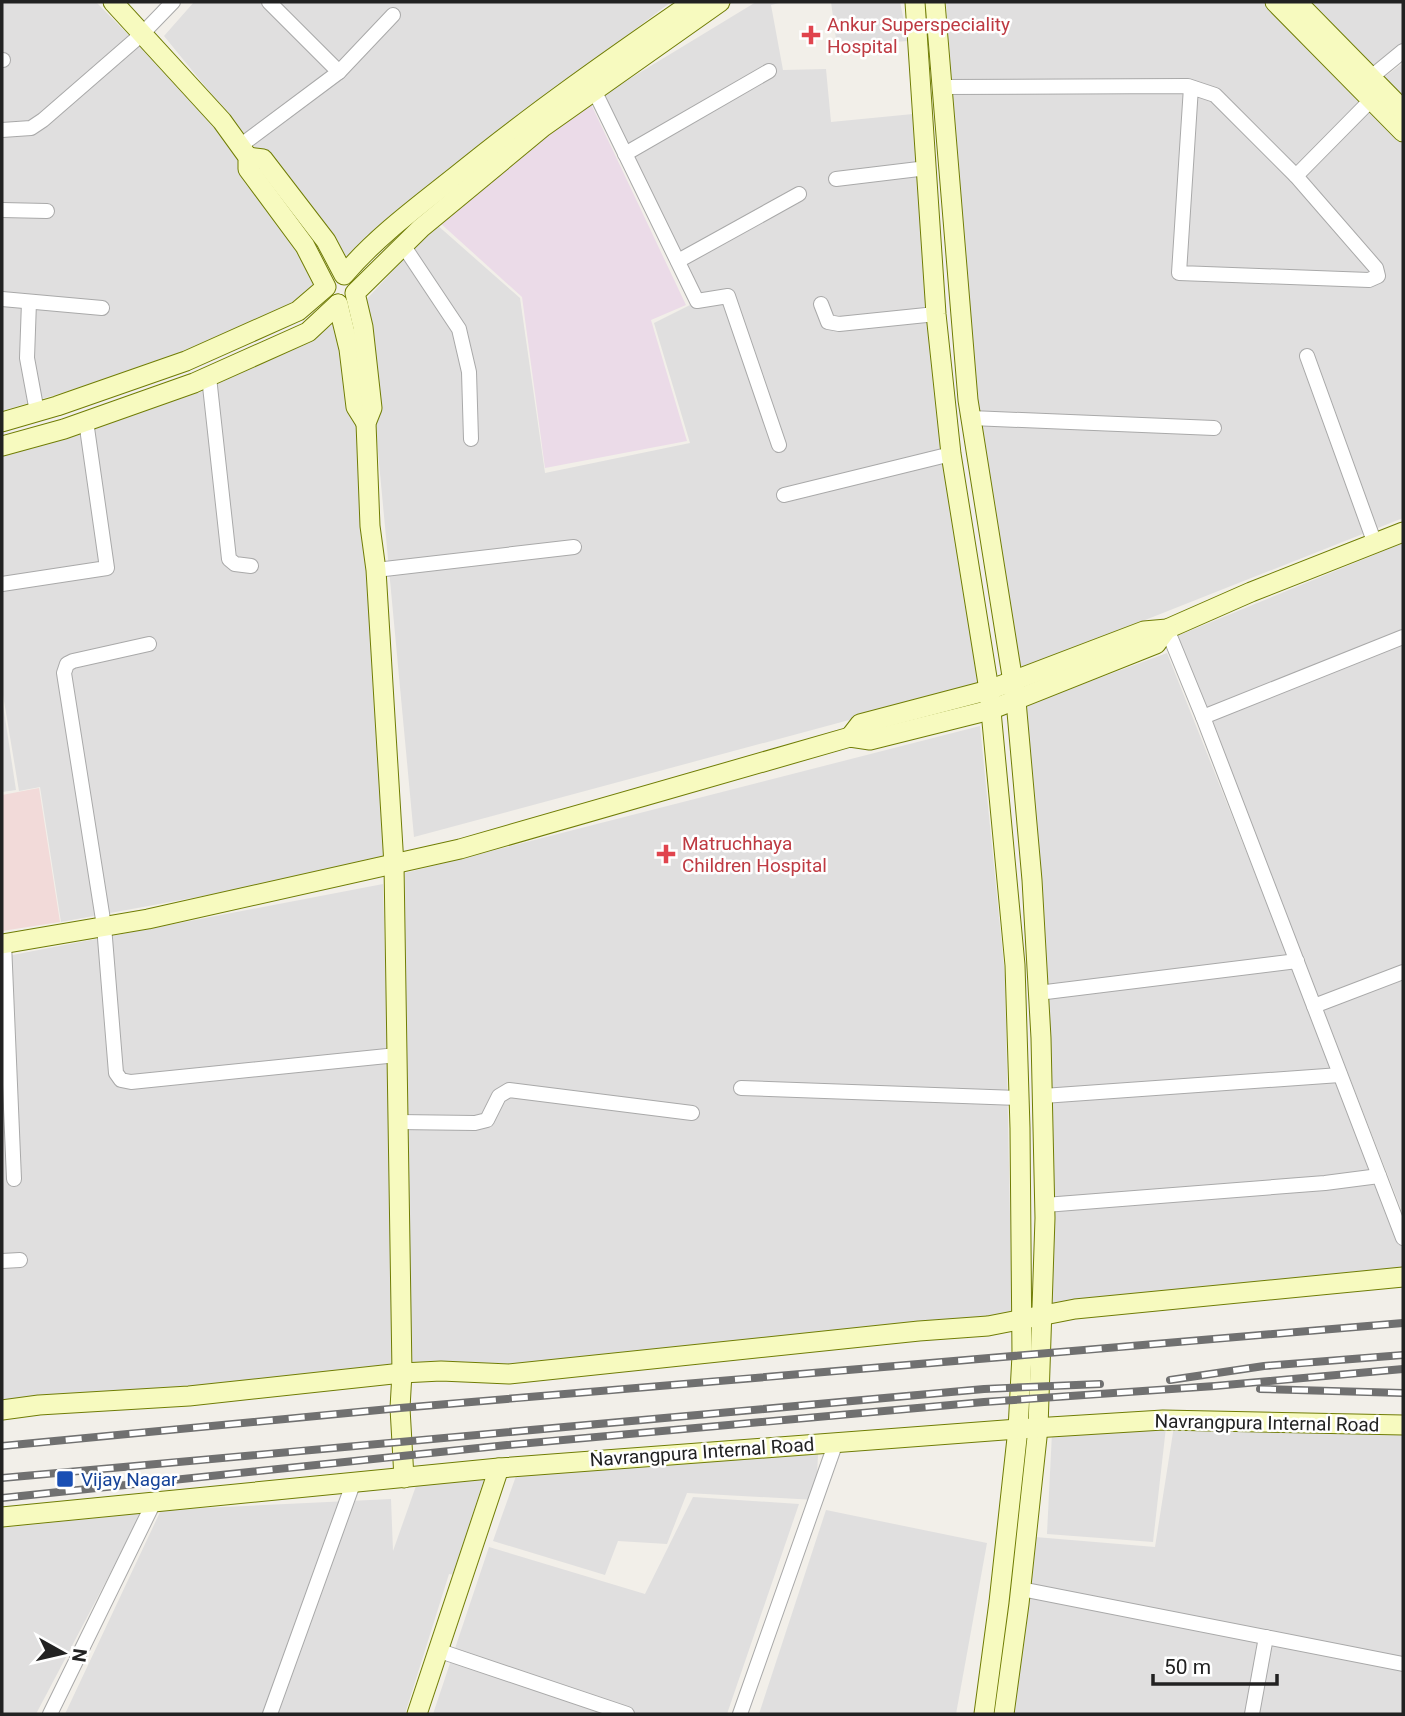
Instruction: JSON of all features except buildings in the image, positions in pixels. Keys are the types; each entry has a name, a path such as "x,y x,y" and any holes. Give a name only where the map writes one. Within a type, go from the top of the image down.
{"street":[{"path":"113,2 222,121 244,151 248,169 305,246 332,295 349,349 356,407 366,423"},
{"path":"2,130 31,128 142,34 173,2"},
{"path":"269,2 340,72"},
{"path":"2,446 86,421 209,377 308,332 332,295 331,278 344,275 360,256 407,214 533,114 693,2"},
{"path":"2,422 186,361 332,295 350,300 403,245 543,127 720,2"},
{"path":"915,2 936,314 951,454 989,690 1016,965 1020,1098 1021,1320 1018,1429 984,1714"},
{"path":"935,2 960,326 971,418 1016,701 1032,880 1043,1096 1045,1205 1038,1428 1004,1714"},
{"path":"1275,2 1367,88 1403,110"},
{"path":"1297,2 1403,132"},
{"path":"244,151 340,72 393,15"},
{"path":"1296,176 1367,88 1403,51"},
{"path":"625,154 769,71"},
{"path":"942,88 1191,87 1215,95 1296,176 1376,268 1378,276 1369,280 1179,273 1191,87"},
{"path":"594,90 697,301 728,296 779,445"},
{"path":"244,151 263,159 326,241 344,275 352,279 363,327 372,408 366,423 370,526 376,570 394,866 402,1373 400,1408 404,1478"},
{"path":"836,179 927,168"},
{"path":"678,261 799,194"},
{"path":"2,210 47,211"},
{"path":"403,245 459,329 469,372 471,439"},
{"path":"2,299 102,308"},
{"path":"29,302 27,358 37,412"},
{"path":"821,304 828,322 839,324 936,314"},
{"path":"1307,356 1375,544"},
{"path":"209,377 229,559 235,564 251,566"},
{"path":"971,418 1214,428"},
{"path":"2,584 107,568 86,421"},
{"path":"785,495 951,454"},
{"path":"850,737 860,724 989,690 1144,631 1167,629 1251,592 1403,532"},
{"path":"376,570 574,547"},
{"path":"14,1179 3,943 148,919 394,866 850,737 870,740 990,710 1156,645 1167,629"},
{"path":"1167,629 1403,1238"},
{"path":"1203,717 1403,637"},
{"path":"149,644 73,661 67,664 64,673 104,926 116,1073 121,1080 131,1082 397,1055"},
{"path":"1038,993 1297,961"},
{"path":"1314,1006 1403,972"},
{"path":"1043,1096 1340,1074"},
{"path":"741,1088 1020,1098"},
{"path":"398,1122 475,1123 487,1120 499,1096 509,1090 692,1113"},
{"path":"1045,1205 1325,1184 1379,1176"},
{"path":"2,1261 20,1260"},
{"path":"2,1410 39,1405 188,1396 402,1373 441,1371 509,1374 988,1326 1075,1309 1403,1277"},
{"name":"Navrangpura Internal Road","path":"2,1517 499,1468 1018,1429 1163,1420 1403,1425"},
{"path":"740,1714 836,1442"},
{"path":"417,1714 499,1468"},
{"path":"270,1714 354,1481"},
{"path":"50,1714 154,1502"},
{"path":"1021,1588 1403,1664"},
{"path":"1252,1714 1266,1637"},
{"path":"437,1650 627,1714"}],"shaded area":[{"path":"2,2 96,2 220,127 322,286 296,308 184,356 2,411"},
{"path":"194,2 671,2 345,258 164,36"},
{"path":"756,2 783,2 771,5 783,70 826,69 831,122 913,114 941,449 979,685 414,837 364,302 436,224 520,298 545,473 690,443 654,323 690,305 593,101"},
{"path":"831,2 900,2 908,41 837,46"},
{"path":"946,2 1265,2 1403,144 1403,518 1019,670 975,398"},
{"path":"1310,2 1403,2 1403,42 1371,67"},
{"path":"1403,63 1403,98 1383,78"},
{"path":"590,102 686,305 651,320 687,441 545,468 522,297 439,222"},
{"path":"337,322 361,427 388,862 61,922 40,787 19,791 2,689 2,451 314,337"},
{"path":"1403,543 1403,1214 1177,636"},
{"path":"1167,653 1403,1245 1403,1274 1048,1307 1026,705"},
{"path":"2,698 16,790 2,792"},
{"path":"980,726 1005,976 1012,1314 509,1369 405,1369 405,873"},
{"path":"39,788 60,922 2,931 2,795"},
{"path":"383,884 396,1368 2,1403 2,957"},
{"path":"1174,1426 1403,1430 1403,1714 1012,1714 1035,1537 1155,1547"},
{"path":"1166,1427 1153,1542 1047,1534 1052,1433"},
{"path":"818,1454 816,1500 687,1493 667,1544 618,1541 605,1575 493,1541 516,1476"},
{"path":"496,1478 460,1576 449,1574 405,1714 65,1714 161,1510 391,1499 393,1551 417,1483"},
{"path":"693,1497 799,1504 727,1714 433,1714 489,1547 645,1594"},
{"path":"826,1510 987,1543 956,1714 759,1714"},
{"path":"142,1513 36,1714 2,1714 2,1528"}],"railway":[{"path":"2,1446 400,1408 1403,1323"},
{"path":"1170,1380 1264,1366 1403,1355"},
{"path":"2,1498 507,1445 984,1402 1215,1386 1403,1369"},
{"path":"2,1478 984,1389 1100,1384"},
{"path":"1260,1389 1403,1393"}],"place":[{"name":"Ankur Superspeciality Hospital","path":"811,35"},
{"name":"Matruchhaya Children Hospital","path":"666,854"},
{"name":"Vijay Nagar","path":"65,1479"}]}
